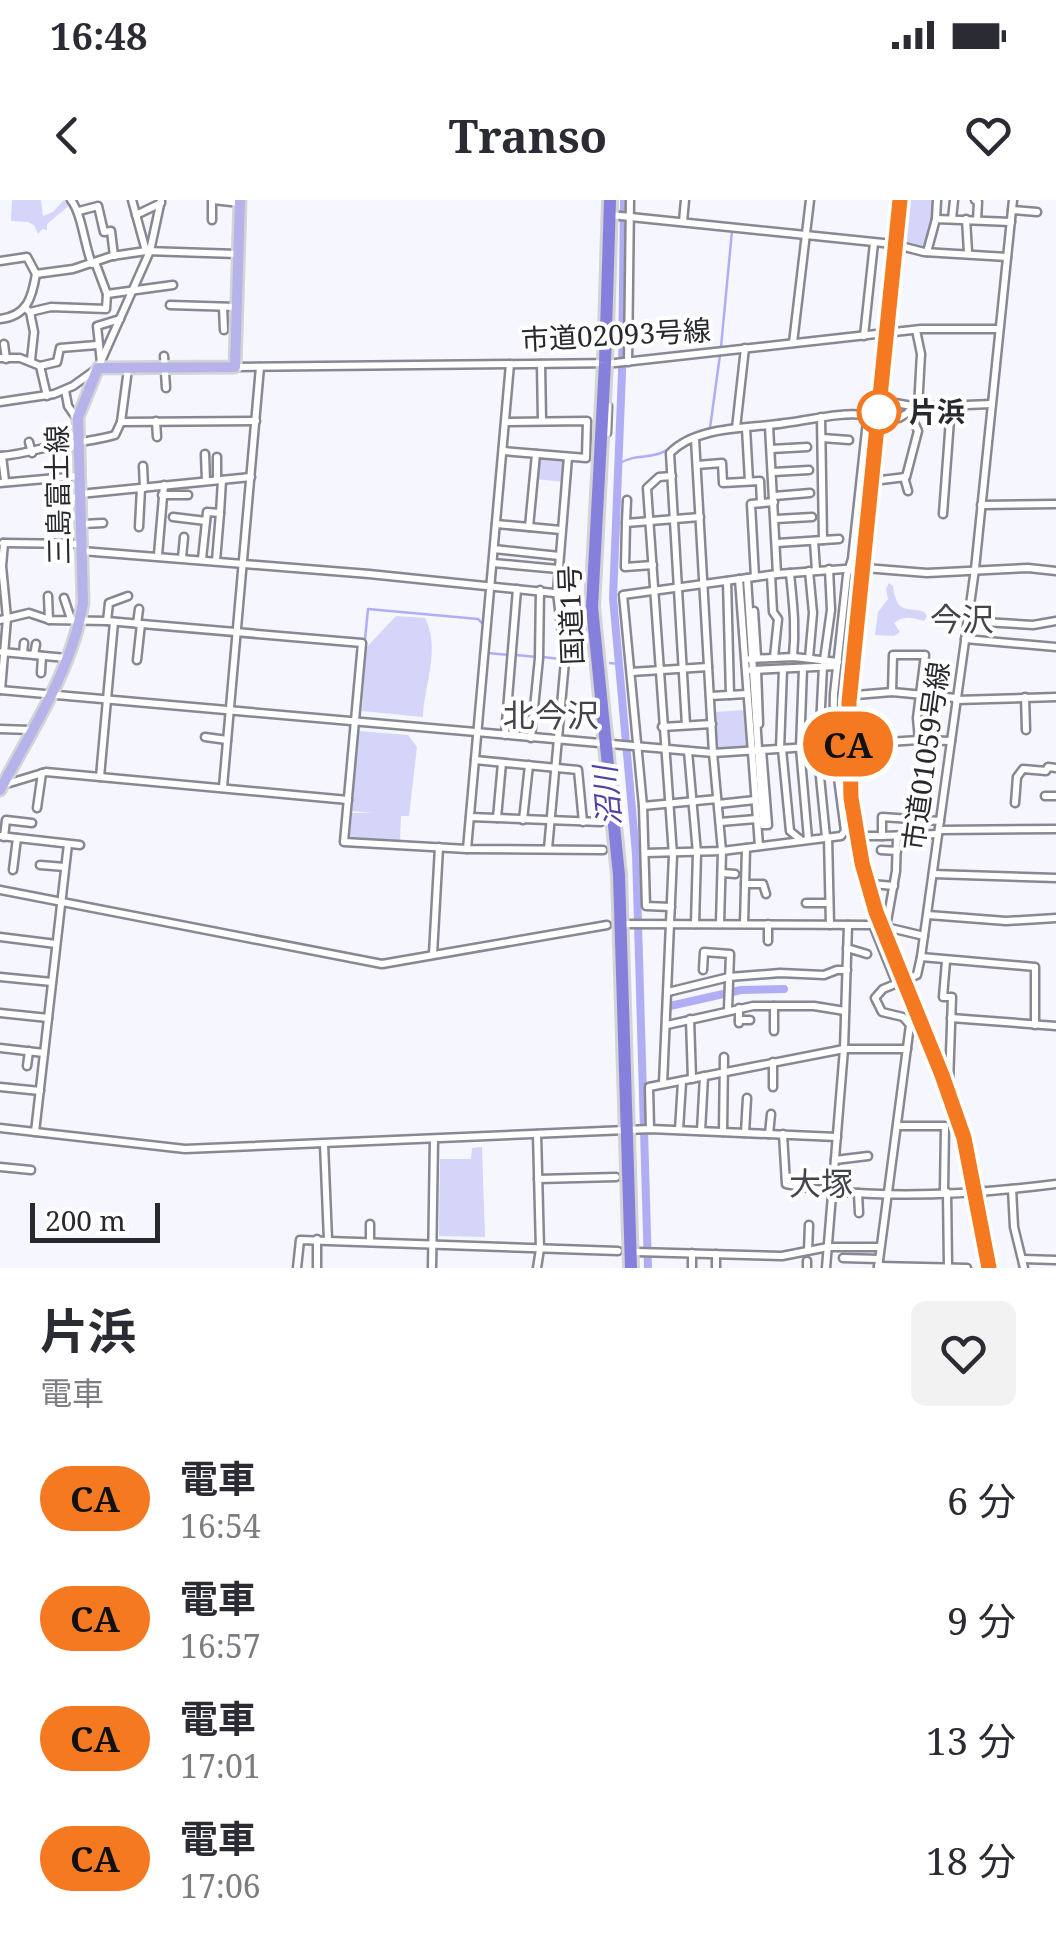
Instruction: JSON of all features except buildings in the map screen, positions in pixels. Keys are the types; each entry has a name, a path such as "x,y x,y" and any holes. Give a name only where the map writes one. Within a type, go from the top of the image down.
{"highway":[{"name":"国道1号","path":"606,200 614,215 592,607 609,745 620,924 628,1130 628,1268"},
{"name":"国道1号","path":"606,200 606,363 586,589 609,745 628,1130"}],"main road":[{"path":"99,366 128,368 164,362 235,367 240,201"},
{"name":"三島富士線","path":"1,788 52,694 76,619 82,547 78,420 99,366"}],"street":[{"path":"71,200 79,210 83,240 106,294 109,320"},
{"path":"132,200 148,251"},
{"path":"216,200 240,201"},
{"path":"216,200 220,215"},
{"path":"212,220 216,200"},
{"path":"628,362 630,200"},
{"path":"683,222 685,200"},
{"path":"793,343 810,200"},
{"path":"927,252 937,200"},
{"path":"952,219 954,200"},
{"path":"975,200 978,220"},
{"name":"市道01059号線","path":"921,958 974,569 1013,200"},
{"path":"0,402 20,404 65,390 99,366 134,289 161,202 149,204 136,215"},
{"path":"79,210 98,206 104,232 110,231 114,256"},
{"path":"1012,210 1037,212"},
{"path":"614,215 874,242 927,252 1007,256"},
{"path":"966,219 968,252"},
{"path":"936,220 1011,222"},
{"path":"864,336 874,242"},
{"path":"36,274 148,251 238,254"},
{"path":"0,261 27,257 36,274 28,310 34,332 32,360"},
{"path":"106,294 172,285"},
{"path":"0,320 51,306 106,309"},
{"path":"170,306 236,307"},
{"path":"223,307 224,330"},
{"path":"99,366 97,326 121,319"},
{"name":"市道02093号線","path":"235,367 628,362 918,330 999,328"},
{"path":"918,330 918,407"},
{"path":"110,342 125,344"},
{"path":"4,344 3,358 32,360 40,366 47,396"},
{"path":"40,366 56,362 60,348 97,345"},
{"path":"736,428 744,348"},
{"path":"164,362 166,388"},
{"path":"467,849 510,364"},
{"path":"542,364 542,422"},
{"path":"224,788 260,367"},
{"path":"79,476 3,482 1,456 32,454 114,435 121,422 128,368"},
{"path":"65,390 68,406 78,420"},
{"path":"603,479 609,411 604,401"},
{"path":"918,407 895,418 892,415 892,405 991,404"},
{"path":"943,514 951,406"},
{"path":"908,411 918,431 904,478 908,490"},
{"path":"645,854 722,852 841,836 845,832 834,746 838,664 857,568 867,418 862,414 736,428 695,439 670,453 686,725"},
{"path":"821,416 823,540"},
{"path":"503,451 586,458 587,421 506,422"},
{"path":"121,422 256,422"},
{"path":"156,422 156,438"},
{"path":"769,426 777,543 774,657"},
{"path":"746,428 749,481"},
{"path":"822,438 849,440"},
{"path":"695,439 722,852 720,924"},
{"path":"29,442 32,454"},
{"path":"771,449 807,446"},
{"path":"205,454 206,481"},
{"path":"529,527 536,454"},
{"path":"240,456 253,456"},
{"path":"216,562 220,513 217,457"},
{"path":"548,849 565,660 558,569 568,457"},
{"path":"697,465 722,463 723,483 760,480 762,503"},
{"path":"139,527 143,466"},
{"path":"772,472 808,470"},
{"path":"664,1084 673,855 647,488 658,477 672,476"},
{"path":"49,500 251,477"},
{"path":"881,480 904,478"},
{"path":"162,495 188,498 189,483"},
{"path":"158,556 164,485"},
{"path":"748,615 754,658 757,751 763,825 768,824 757,751 747,694 747,578 751,504 810,494"},
{"path":"627,500 625,567 653,565"},
{"path":"981,505 1056,504"},
{"path":"202,559 207,512 220,513"},
{"path":"776,519 812,516"},
{"path":"174,517 206,521"},
{"path":"626,522 700,517"},
{"path":"81,524 103,523"},
{"path":"496,524 562,530"},
{"path":"182,558 184,537"},
{"path":"777,543 839,539"},
{"path":"809,658 814,540"},
{"path":"561,593 82,547 2,543 4,619 0,690 713,753 919,740 951,742"},
{"path":"494,549 559,556"},
{"path":"493,563 558,569"},
{"path":"829,569 832,610 818,747 830,925"},
{"path":"671,907 646,906 642,806 623,595 829,569 927,573 974,569 1056,571"},
{"path":"790,573 793,612 797,618 785,669 781,749 790,831 804,840"},
{"path":"726,581 730,695"},
{"path":"505,735 517,589"},
{"path":"531,738 540,590"},
{"path":"48,596 49,620"},
{"path":"100,777 110,603 128,596"},
{"path":"64,598 76,619"},
{"path":"137,660 139,609"},
{"path":"4,619 29,613 49,620 111,621 362,643 344,842 467,849 602,850"},
{"path":"967,621 1056,621"},
{"path":"964,639 1056,647"},
{"path":"23,654 24,643"},
{"path":"36,644 41,673"},
{"path":"2,652 66,658"},
{"path":"892,692 893,655 925,655 917,718 919,740"},
{"path":"754,658 809,658 838,664"},
{"path":"754,670 824,663"},
{"path":"631,672 708,667"},
{"path":"803,668 800,748 804,840"},
{"path":"856,696 892,692 956,699 1056,696"},
{"path":"710,696 747,694"},
{"path":"1025,697 1022,713 1029,728"},
{"path":"662,728 712,724"},
{"path":"0,729 32,730"},
{"path":"205,738 228,740"},
{"path":"688,751 697,854 695,924"},
{"path":"757,751 754,800 759,846"},
{"path":"474,760 578,770 584,822"},
{"path":"497,818 502,763"},
{"path":"523,820 529,765"},
{"path":"1014,803 1016,777 1023,769 1046,772 1048,767 1056,768"},
{"path":"1,788 42,773 348,800"},
{"path":"37,808 42,773"},
{"path":"1045,796 1056,796"},
{"path":"642,806 754,800"},
{"path":"470,817 601,822"},
{"path":"882,836 882,817 939,828 1056,829"},
{"path":"720,822 756,818"},
{"path":"32,822 6,820 2,837 80,845"},
{"path":"860,836 897,836 939,828"},
{"path":"886,927 896,870 897,836"},
{"path":"12,870 17,838"},
{"path":"35,1132 68,844"},
{"path":"433,954 438,848"},
{"path":"744,924 746,848"},
{"path":"881,850 897,851"},
{"path":"40,865 65,868"},
{"path":"883,869 896,870"},
{"path":"722,874 735,874"},
{"path":"933,874 1056,878"},
{"path":"745,884 763,884 766,894"},
{"path":"871,884 894,886"},
{"path":"0,890 382,964 643,922 874,925 924,936"},
{"path":"806,903 830,903"},
{"path":"928,916 1006,921 1056,918"},
{"path":"768,924 768,942"},
{"path":"826,1268 844,1048 848,925"},
{"path":"874,925 896,982"},
{"path":"0,937 56,944"},
{"path":"847,948 867,954"},
{"path":"703,970 704,952 730,954 728,1010"},
{"path":"878,1264 910,1029 908,1020 882,1012 875,1000 879,991 917,975 921,958 1035,968 1034,1025"},
{"path":"946,961 944,997 952,997 949,1083 980,1190 992,1268"},
{"path":"668,992 729,977 824,975 846,970"},
{"path":"0,977 52,982"},
{"path":"774,1006 774,1031"},
{"path":"666,1025 739,1008 814,1006 845,1011"},
{"path":"739,1008 739,1022 750,1020"},
{"path":"0,1013 48,1018"},
{"path":"951,1018 1056,1026"},
{"path":"690,1019 692,1079"},
{"path":"0,1048 44,1053"},
{"path":"649,1130 648,1087 844,1048 907,1049"},
{"path":"15,1063 17,1050"},
{"path":"27,1066 29,1051"},
{"path":"723,1132 724,1058"},
{"path":"773,1062 773,1087"},
{"path":"701,1131 704,1076"},
{"path":"680,1130 682,1081"},
{"path":"0,1087 40,1091"},
{"path":"745,1133 748,1098"},
{"path":"770,1134 771,1114"},
{"path":"897,1126 945,1126 948,1266"},
{"path":"0,1128 184,1149 628,1130 837,1137"},
{"path":"537,1134 537,1268"},
{"path":"783,1134 786,1184 904,1196 1056,1184"},
{"path":"432,1268 434,1138"},
{"path":"324,1144 328,1240"},
{"path":"835,1160 868,1156"},
{"path":"0,1167 31,1170"},
{"path":"538,1180 616,1178"},
{"path":"1012,1189 1014,1224 1024,1268"},
{"path":"858,1193 859,1213"},
{"path":"370,1224 370,1242"},
{"path":"1003,1225 1014,1224"},
{"path":"808,1251 809,1225"},
{"path":"316,1268 317,1239"},
{"path":"297,1268 300,1240 317,1239 618,1251"},
{"path":"638,1252 782,1256 828,1247 880,1248"},
{"path":"692,1253 692,1268"},
{"path":"716,1254 716,1268"},
{"path":"740,1268 741,1254"},
{"path":"843,1258 898,1268 968,1268"},
{"path":"1023,1258 1043,1264 1056,1260"}],"shaded area":[{"path":"12,200 41,200 43,216 64,200 71,204 47,224 47,230 38,234 28,222 11,221"},
{"path":"905,200 935,200 934,221 925,250 900,243"},
{"path":"539,456 564,458 564,482 535,479"},
{"path":"889,583 900,605 927,616 924,621 898,620 894,623 900,632 894,636 875,635 878,612 888,599"},
{"path":"396,616 425,618 430,630 432,655 423,717 362,711 366,648"},
{"path":"745,710 747,748 719,751 714,712"},
{"path":"359,731 408,735 417,747 409,816 401,816 400,841 350,838 352,813 373,813 352,811"},
{"path":"482,1147 485,1237 439,1236 440,1159 471,1159 472,1148"}],"waterway":[{"name":"沼川","path":"624,200 613,598 636,854 648,1268"},
{"path":"721,347 732,231"},
{"path":"693,435 710,428 720,355"},
{"path":"618,464 660,453 677,443"},
{"path":"365,639 368,609 478,619 483,624"},
{"path":"488,653 509,655"},
{"path":"516,655 537,657"},
{"path":"542,657 561,659"},
{"path":"568,660 577,660"},
{"name":"沼川","path":"610,663 620,664"},
{"path":"670,1006 741,990 784,989"}],"railway":[{"path":"900,200 849,702 851,799 862,863 876,912 942,1075 963,1139 989,1268"}],"train":[{"name":"CA","path":"900,200 849,702 851,798 862,863 876,912 964,1138 989,1268"}],"place":[{"name":"片浜","path":"879,412"}],"district":[{"name":"今沢","path":"962,620"},
{"name":"北今沢","path":"551,716"},
{"name":"大塚","path":"821,1184"}]}
